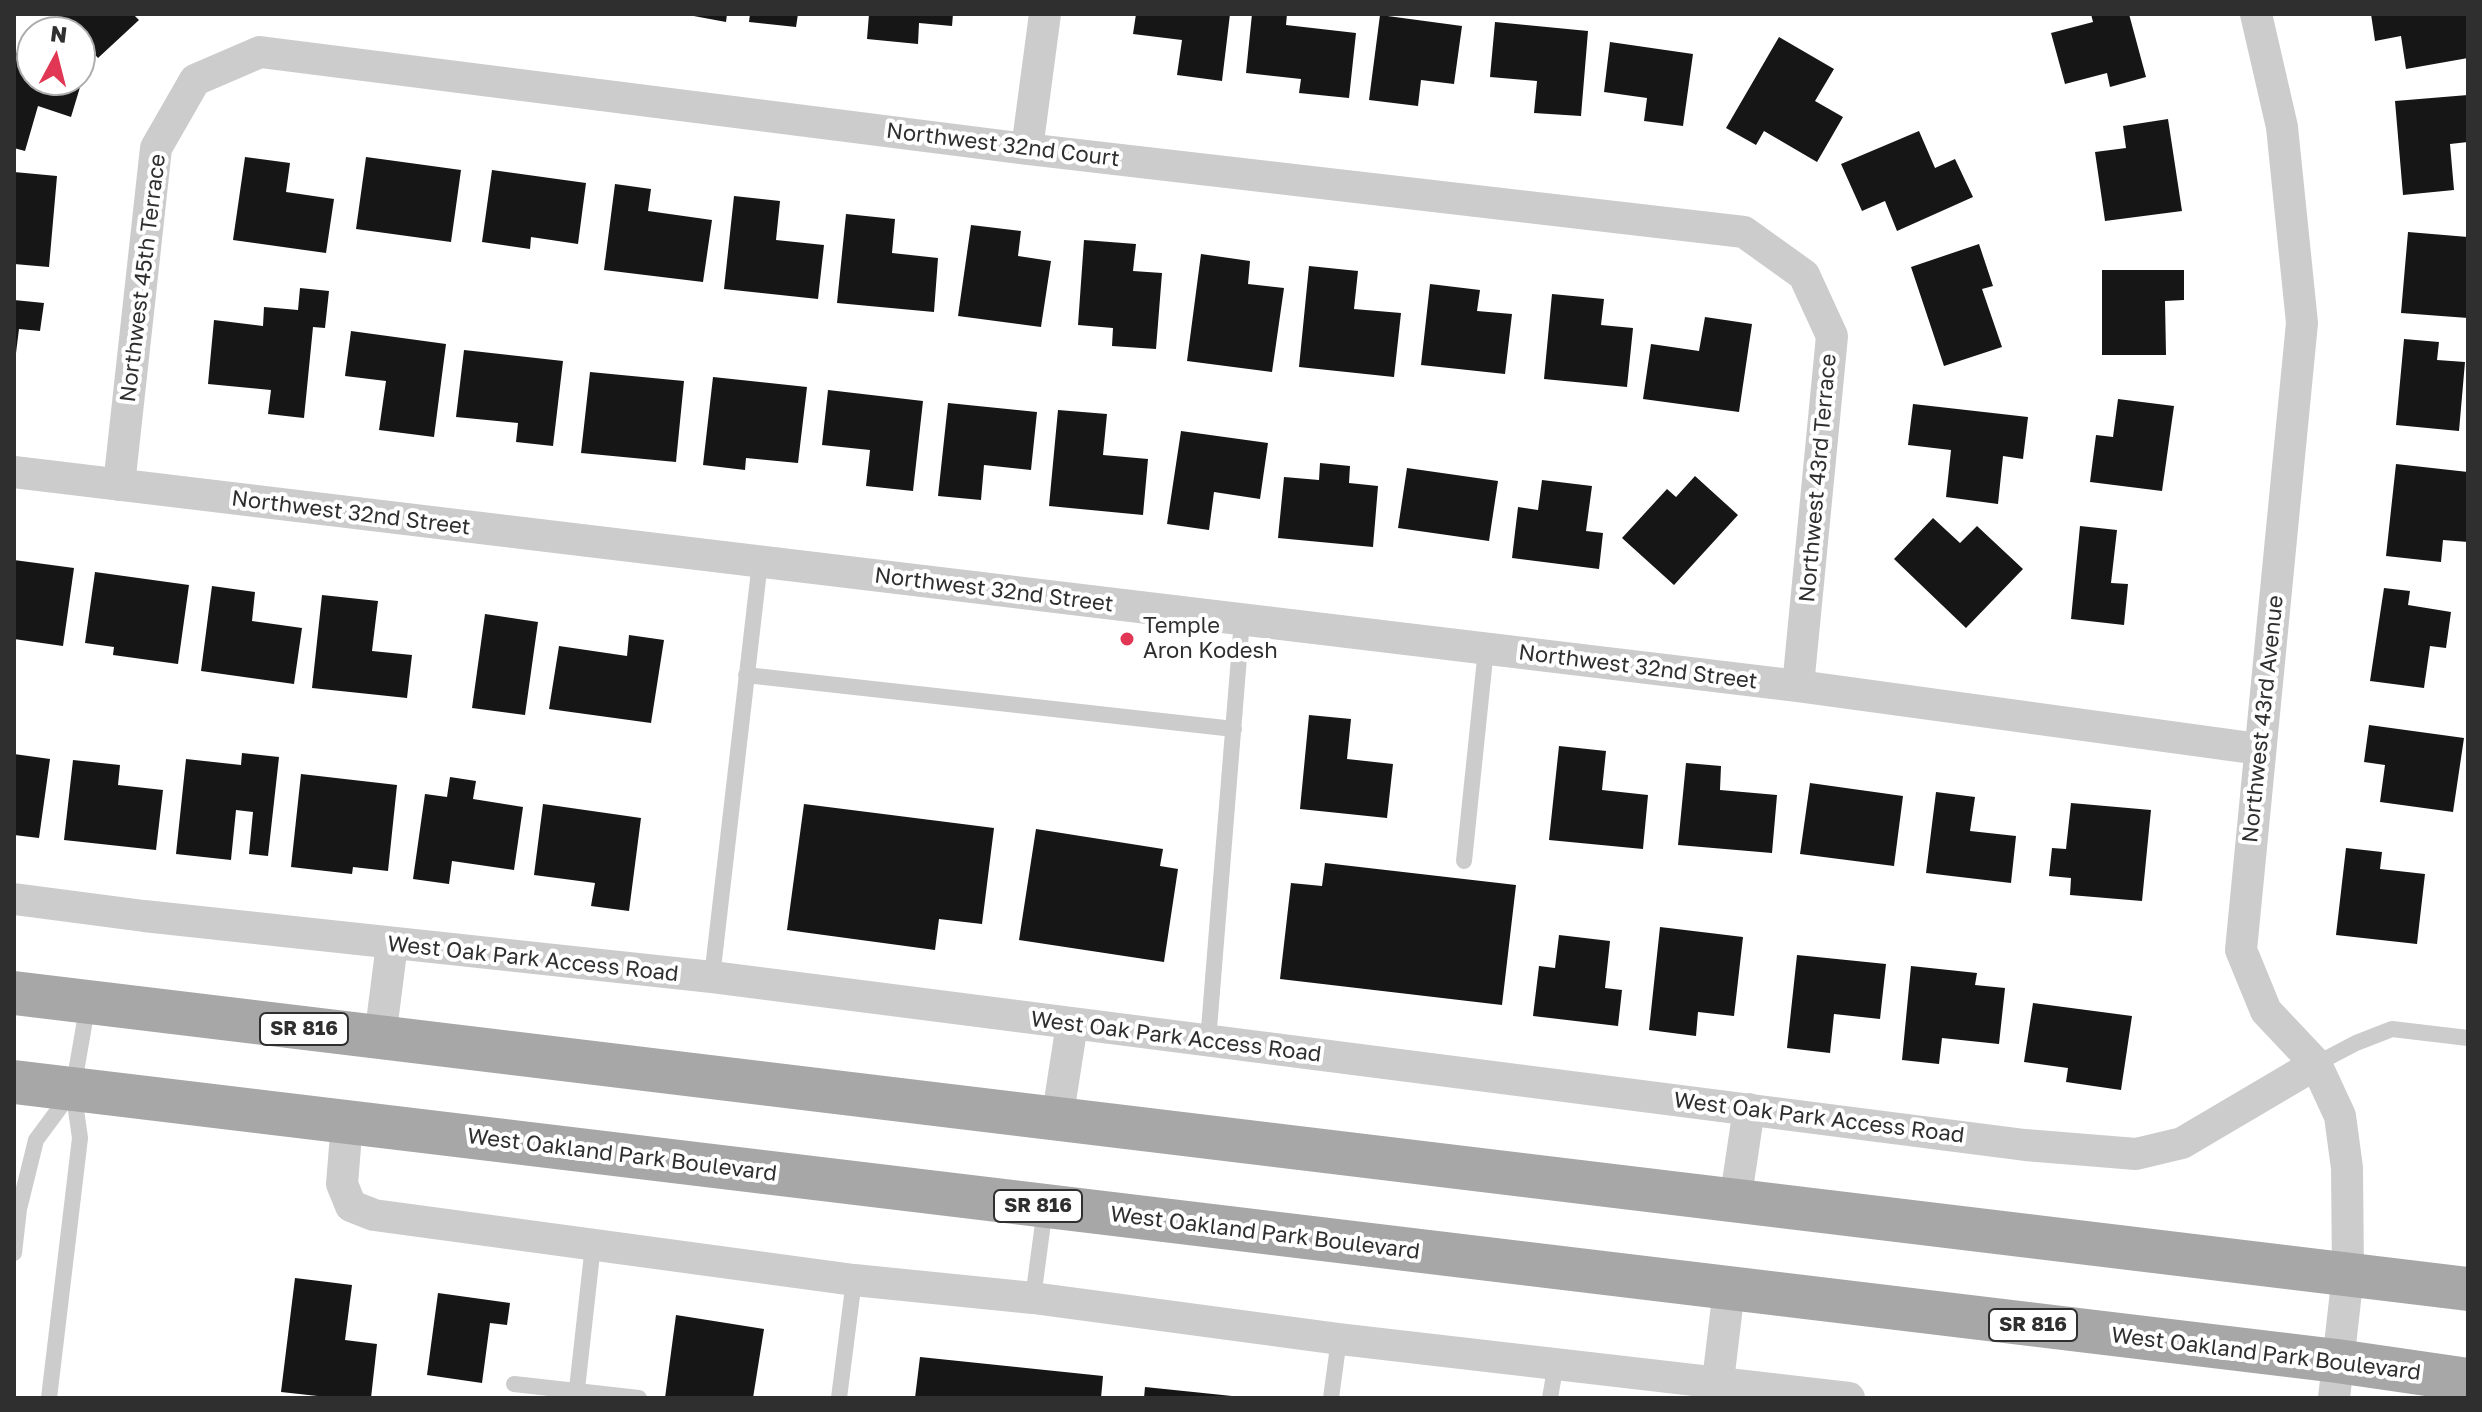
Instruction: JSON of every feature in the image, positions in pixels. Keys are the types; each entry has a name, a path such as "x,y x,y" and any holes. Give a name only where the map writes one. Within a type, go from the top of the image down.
{"main road":[{"name":"SR 816","path":"14,993 2468,1289"},
{"name":"West Oakland Park Boulevard","path":"14,1082 1729,1289 2336,1380 2468,1380"}],"street":[{"path":"1027,149 1045,14"},
{"name":"Northwest 43rd Avenue","path":"2256,14 2282,127 2302,323 2241,950 2266,1011 2316,1064 2340,1116 2347,1168 2348,1274 2336,1380"},
{"name":"Northwest 32nd Court","path":"195,80 260,52 1027,149 1744,232 1804,275"},
{"name":"Northwest 45th Terrace","path":"119,485 156,148 195,80"},
{"name":"Northwest 43rd Terrace","path":"1798,686 1832,336 1804,275"},
{"name":"Northwest 32nd Street","path":"14,472 1798,686 2259,749"},
{"name":"West Oak Park Access Road","path":"14,899 392,944 712,977 2025,1145 2136,1154 2182,1143 2316,1064"},
{"path":"380,1038 392,944"},
{"path":"1057,1120 1072,1024"},
{"path":"1735,1202 1749,1109"},
{"path":"347,1122 342,1184 351,1206 374,1215 854,1280 1033,1298 1339,1339 1556,1363 1717,1390 1849,1398"},
{"path":"1717,1390 1729,1289"}],"lane":[{"path":"712,977 760,562"},
{"path":"1208,1041 1242,620"},
{"path":"1464,861 1486,649"},
{"path":"746,675 1234,729"},
{"path":"49,1398 80,1138 73,1089 88,1002"},
{"path":"2316,1064 2392,1029 2468,1038"},
{"path":"14,1253 16,1209 36,1140 73,1089"},
{"path":"1033,1298 1045,1207"},
{"path":"577,1389 593,1245"},
{"path":"839,1398 854,1280"},
{"path":"1331,1398 1339,1339"},
{"path":"1550,1398 1556,1363"},
{"path":"514,1384 639,1398"}],"building":[{"path":"56,14 133,14 139,20 98,58 96,16"},
{"path":"683,14 727,14 726,22"},
{"path":"750,14 798,14 796,27 749,22"},
{"path":"869,14 953,14 952,26 919,23 918,44 867,39"},
{"path":"1136,14 1230,14 1222,81 1177,75 1182,40 1133,34"},
{"path":"1252,14 1287,14 1286,25 1356,33 1349,98 1299,93 1301,79 1246,73"},
{"path":"2091,14 2129,14 2146,77 2110,87 2107,73 2065,84 2051,33 2093,22"},
{"path":"2371,14 2468,14 2468,58 2406,69 2401,36 2375,41"},
{"path":"1380,15 1462,26 1454,84 1421,80 1418,106 1369,100"},
{"path":"1495,22 1588,31 1581,116 1534,113 1537,81 1490,77"},
{"path":"1779,37 1834,69 1815,101 1843,117 1817,162 1764,131 1756,145 1726,128"},
{"path":"1610,42 1693,54 1683,126 1644,121 1647,98 1604,92"},
{"path":"14,52 16,96 77,96 71,117 38,106 25,151 14,148"},
{"path":"2468,95 2468,142 2450,144 2454,190 2403,195 2395,101"},
{"path":"2168,119 2182,211 2105,221 2095,152 2126,148 2123,126"},
{"path":"1919,131 1935,168 1955,159 1973,197 1897,231 1885,201 1862,211 1841,164"},
{"path":"245,157 290,163 286,192 334,199 326,253 233,240"},
{"path":"366,157 461,170 451,242 356,229"},
{"path":"492,170 586,183 578,244 531,237 530,249 482,242"},
{"path":"14,172 57,176 49,267 14,264"},
{"path":"615,184 651,189 648,211 712,220 703,282 604,270"},
{"path":"734,196 780,201 776,240 824,245 818,299 724,289"},
{"path":"846,214 895,219 892,253 938,258 934,312 837,303"},
{"path":"971,225 1021,231 1018,256 1051,261 1041,327 958,316"},
{"path":"2408,232 2468,237 2468,318 2401,313"},
{"path":"1084,240 1136,244 1133,271 1162,273 1156,349 1112,346 1113,328 1078,325"},
{"path":"1979,244 1993,286 1982,289 2002,347 1944,366 1911,267"},
{"path":"1201,254 1250,261 1248,284 1284,288 1272,372 1187,361"},
{"path":"1309,266 1358,271 1354,309 1401,313 1394,377 1299,367"},
{"path":"2102,270 2184,270 2184,300 2165,301 2166,355 2102,355"},
{"path":"1430,284 1480,290 1477,311 1512,314 1505,374 1421,365"},
{"path":"300,288 329,291 325,328 313,327 304,418 268,414 271,390 208,384 214,320 263,326 264,307 298,310"},
{"path":"1552,294 1604,299 1601,325 1633,328 1627,387 1544,379"},
{"path":"14,300 44,303 40,331 19,329 16,353 14,353"},
{"path":"1705,317 1752,324 1739,412 1643,399 1651,344 1699,351"},
{"path":"351,331 446,344 434,437 379,430 386,381 345,376"},
{"path":"2404,339 2439,342 2437,360 2465,362 2459,431 2396,425"},
{"path":"464,350 563,361 553,446 516,442 518,423 456,417"},
{"path":"590,372 684,381 676,462 581,453"},
{"path":"713,377 807,387 798,463 746,458 745,470 703,465"},
{"path":"828,390 923,401 913,491 866,486 870,450 822,445"},
{"path":"2118,399 2174,406 2162,491 2090,482 2096,435 2113,437"},
{"path":"948,403 1037,412 1031,470 984,465 981,500 938,496"},
{"path":"1913,404 2028,417 2023,459 2003,456 1998,504 1946,497 1951,450 1908,445"},
{"path":"1058,410 1107,414 1103,455 1148,459 1143,515 1049,506"},
{"path":"1181,431 1268,443 1260,499 1214,492 1209,530 1167,524"},
{"path":"1320,463 1350,466 1349,483 1378,486 1373,547 1278,538 1284,477 1319,480"},
{"path":"2396,464 2468,472 2468,542 2443,540 2441,562 2386,556"},
{"path":"1407,468 1498,481 1489,541 1398,528"},
{"path":"1695,476 1738,515 1674,585 1622,538 1667,489 1676,497"},
{"path":"1542,480 1592,486 1586,531 1603,533 1599,569 1512,558 1518,507 1538,510"},
{"path":"1933,518 1960,543 1977,526 2023,569 1966,628 1894,559"},
{"path":"2080,526 2117,530 2111,583 2128,584 2124,625 2071,619"},
{"path":"14,560 74,568 63,646 14,639"},
{"path":"95,572 189,585 178,664 113,655 114,647 85,643"},
{"path":"212,586 255,592 252,621 302,628 294,684 201,671"},
{"path":"2384,588 2410,591 2408,605 2451,612 2446,648 2430,646 2424,688 2370,681"},
{"path":"322,595 378,601 372,651 412,655 407,698 312,688"},
{"path":"485,614 538,622 525,715 472,708"},
{"path":"629,635 664,640 651,723 549,709 559,646 627,656"},
{"path":"1309,715 1351,719 1347,759 1393,764 1387,818 1300,809"},
{"path":"2369,725 2464,738 2453,812 2380,802 2385,765 2364,762"},
{"path":"1559,746 1606,751 1602,790 1648,795 1643,849 1549,840"},
{"path":"242,753 279,757 268,856 249,854 253,812 236,810 231,860 176,854 186,759 241,765"},
{"path":"14,754 50,759 39,838 14,835"},
{"path":"73,760 120,765 118,785 163,790 156,850 64,840"},
{"path":"1686,763 1721,766 1720,790 1777,795 1772,853 1678,845"},
{"path":"301,774 397,785 388,871 353,867 352,874 291,867"},
{"path":"450,777 476,781 473,799 523,807 514,870 452,861 449,884 413,879 425,794 447,797"},
{"path":"1810,783 1903,796 1894,866 1800,854"},
{"path":"1936,792 1975,797 1970,831 2016,836 2011,883 1926,873"},
{"path":"2071,803 2151,810 2142,901 2070,895 2071,878 2049,876 2052,848 2066,849"},
{"path":"543,804 641,818 629,911 591,906 595,883 534,875"},
{"path":"804,804 994,828 982,924 939,919 935,950 787,930"},
{"path":"1036,829 1163,849 1160,866 1178,869 1164,962 1019,940"},
{"path":"2346,848 2382,852 2380,869 2425,874 2417,944 2336,935"},
{"path":"1325,863 1516,885 1502,1005 1280,979 1291,883 1322,886"},
{"path":"1660,927 1743,937 1734,1016 1698,1012 1696,1036 1649,1030"},
{"path":"1559,935 1610,941 1605,988 1622,990 1618,1026 1533,1016 1539,966 1555,968"},
{"path":"1797,955 1886,964 1880,1019 1834,1014 1830,1053 1787,1048"},
{"path":"1911,966 1977,973 1975,985 2005,988 1999,1044 1942,1038 1939,1064 1902,1060"},
{"path":"2033,1003 2132,1016 2121,1090 2066,1082 2068,1068 2024,1062"},
{"path":"295,1278 352,1285 345,1340 377,1344 371,1398 281,1392"},
{"path":"438,1293 510,1303 507,1325 490,1323 482,1383 427,1375"},
{"path":"676,1315 764,1329 753,1398 665,1398"},
{"path":"920,1357 1103,1376 1101,1398 915,1398"},
{"path":"1145,1387 1232,1396 1232,1398 1144,1398"}],"place":[{"name":"Temple Aron Kodesh","path":"1127,639"}]}
